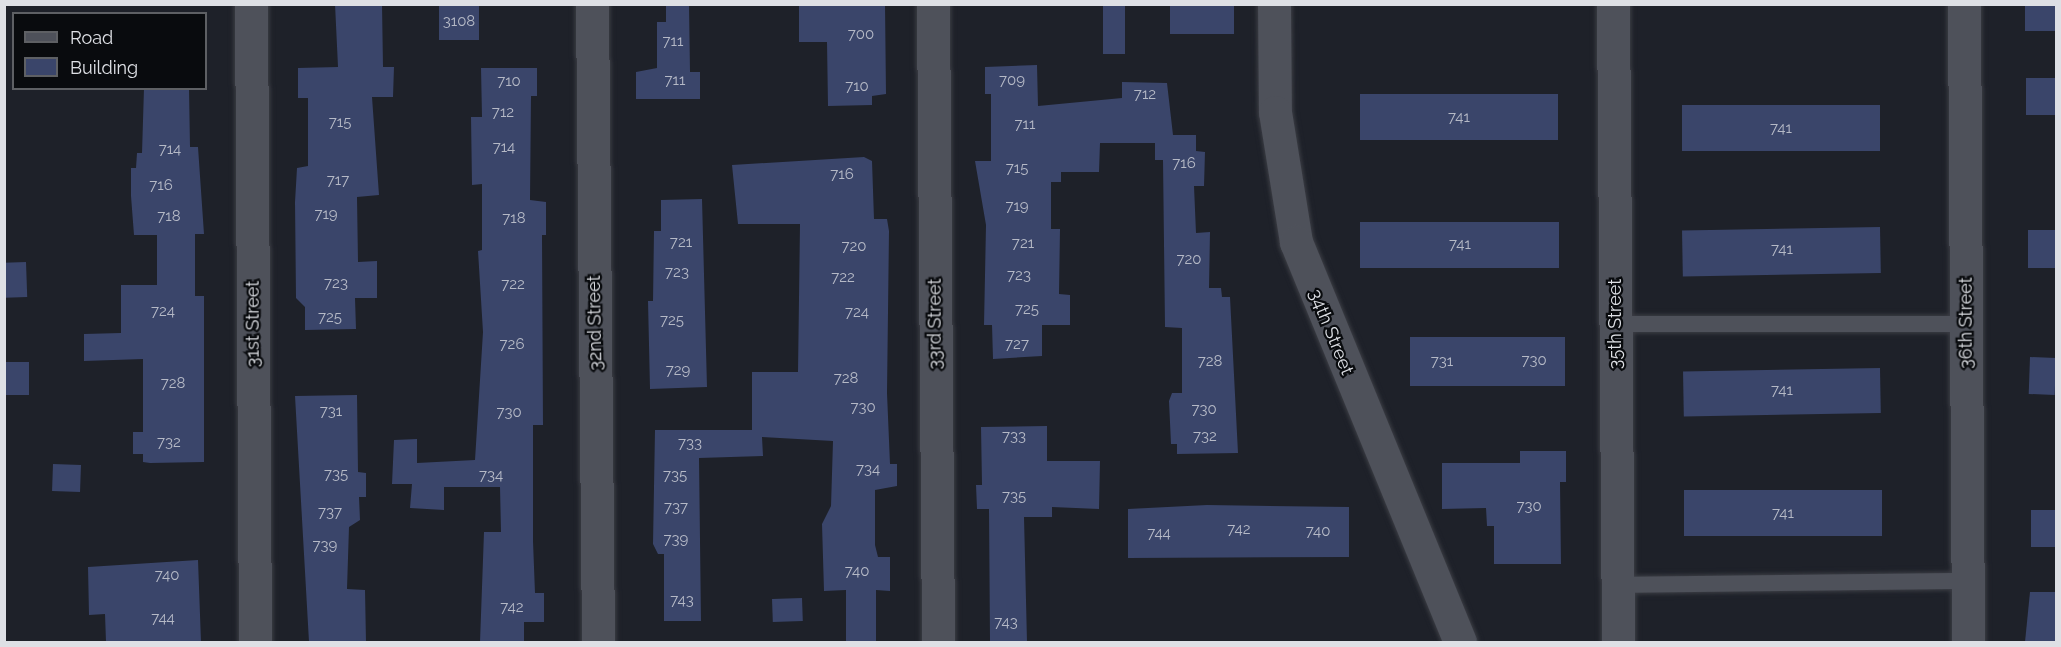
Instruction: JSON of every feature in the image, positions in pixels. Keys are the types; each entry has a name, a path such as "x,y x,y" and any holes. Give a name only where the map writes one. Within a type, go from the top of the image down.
{"street":[{"name":"31st Street","path":"251,4 255,642"},
{"name":"32nd Street","path":"592,4 598,642"},
{"name":"33rd Street","path":"933,4 938,642"},
{"name":"34th Street","path":"1274,4 1275,112 1296,242 1460,642"},
{"name":"35th Street","path":"1613,4 1618,642"},
{"name":"36th Street","path":"1964,4 1968,642"}],"lane":[{"path":"1615,324 1966,324"},
{"path":"1617,585 1967,582"}],"building":[{"path":"335,4 382,4 383,67 394,67 393,97 372,97 379,195 357,197 358,262 377,261 377,298 355,298 356,329 305,330 305,307 296,298 295,202 297,168 308,166 308,98 298,98 298,68 338,67"},
{"path":"439,4 479,4 479,40 439,40"},
{"path":"666,4 689,4 690,72 700,72 700,99 636,99 636,72 657,68 657,22 666,22"},
{"path":"799,4 885,4 886,94 872,96 872,105 828,106 827,42 799,42"},
{"path":"1103,4 1125,4 1125,54 1103,54"},
{"path":"1170,4 1234,4 1234,34 1170,34"},
{"path":"2025,4 2056,4 2056,31 2025,31"},
{"path":"1037,65 1038,106 1122,98 1122,82 1167,83 1173,135 1196,135 1196,151 1205,152 1204,186 1194,186 1196,233 1210,232 1209,288 1221,288 1222,297 1230,297 1238,453 1177,454 1177,444 1171,444 1169,401 1172,393 1182,393 1182,328 1165,327 1163,160 1155,160 1155,143 1100,143 1099,172 1061,172 1061,182 1051,182 1051,229 1060,229 1059,294 1070,295 1070,325 1042,325 1042,356 993,359 992,325 984,325 986,225 975,161 991,161 991,94 985,94 985,67"},
{"path":"481,68 537,68 537,96 531,96 530,200 546,202 546,235 542,235 543,425 533,425 533,541 535,593 544,593 544,622 524,622 524,642 480,642 484,532 501,532 500,487 444,487 444,510 410,508 412,484 392,484 394,440 417,439 417,463 475,460 483,332 478,251 482,250 482,184 472,185 471,117 482,117"},
{"path":"2026,78 2056,78 2056,115 2026,115"},
{"path":"144,90 189,90 190,147 198,147 204,234 195,234 195,296 204,296 204,462 150,463 143,462 143,454 133,454 133,432 143,432 143,359 84,361 84,334 121,333 121,285 157,285 157,235 134,235 131,168 136,168 137,153 142,153"},
{"path":"1360,94 1558,94 1558,140 1360,140"},
{"path":"1682,105 1880,105 1880,151 1682,151"},
{"path":"864,157 872,161 874,219 887,219 889,231 887,393 890,464 897,464 897,486 875,490 875,545 878,557 890,557 890,591 876,590 876,642 846,642 846,590 824,591 822,524 831,506 833,441 762,437 763,456 699,458 701,621 664,621 664,554 658,554 653,544 655,430 752,430 752,372 798,372 800,224 738,224 732,165"},
{"path":"702,199 707,387 650,389 648,301 653,301 654,231 661,231 661,200"},
{"path":"1360,222 1559,222 1559,268 1360,268"},
{"path":"1880,227 1881,273 1683,276 1682,230"},
{"path":"2028,230 2056,230 2056,268 2028,268"},
{"path":"26,262 27,297 5,298 4,263"},
{"path":"1410,337 1565,337 1565,386 1410,386"},
{"path":"2030,357 2056,358 2055,395 2029,394"},
{"path":"4,362 29,362 29,395 4,395"},
{"path":"1880,368 1881,413 1684,416 1683,371"},
{"path":"357,395 358,472 366,473 366,497 359,497 360,520 349,527 347,589 365,590 366,642 309,642 295,396"},
{"path":"1047,426 1047,461 1100,461 1099,509 1052,507 1052,517 1024,517 1027,642 990,642 989,509 977,509 976,485 982,485 981,427"},
{"path":"1520,451 1566,451 1566,482 1560,482 1561,564 1494,564 1494,526 1487,526 1486,508 1442,509 1442,463 1520,463"},
{"path":"53,464 81,465 80,492 52,491"},
{"path":"1684,490 1882,490 1882,536 1684,536"},
{"path":"1207,505 1349,507 1349,557 1128,558 1128,509"},
{"path":"2031,510 2056,510 2056,547 2031,547"},
{"path":"198,560 201,642 106,642 105,614 89,615 88,567"},
{"path":"2030,592 2056,592 2056,642 2025,642"},
{"path":"802,598 803,621 773,622 772,599"}]}
